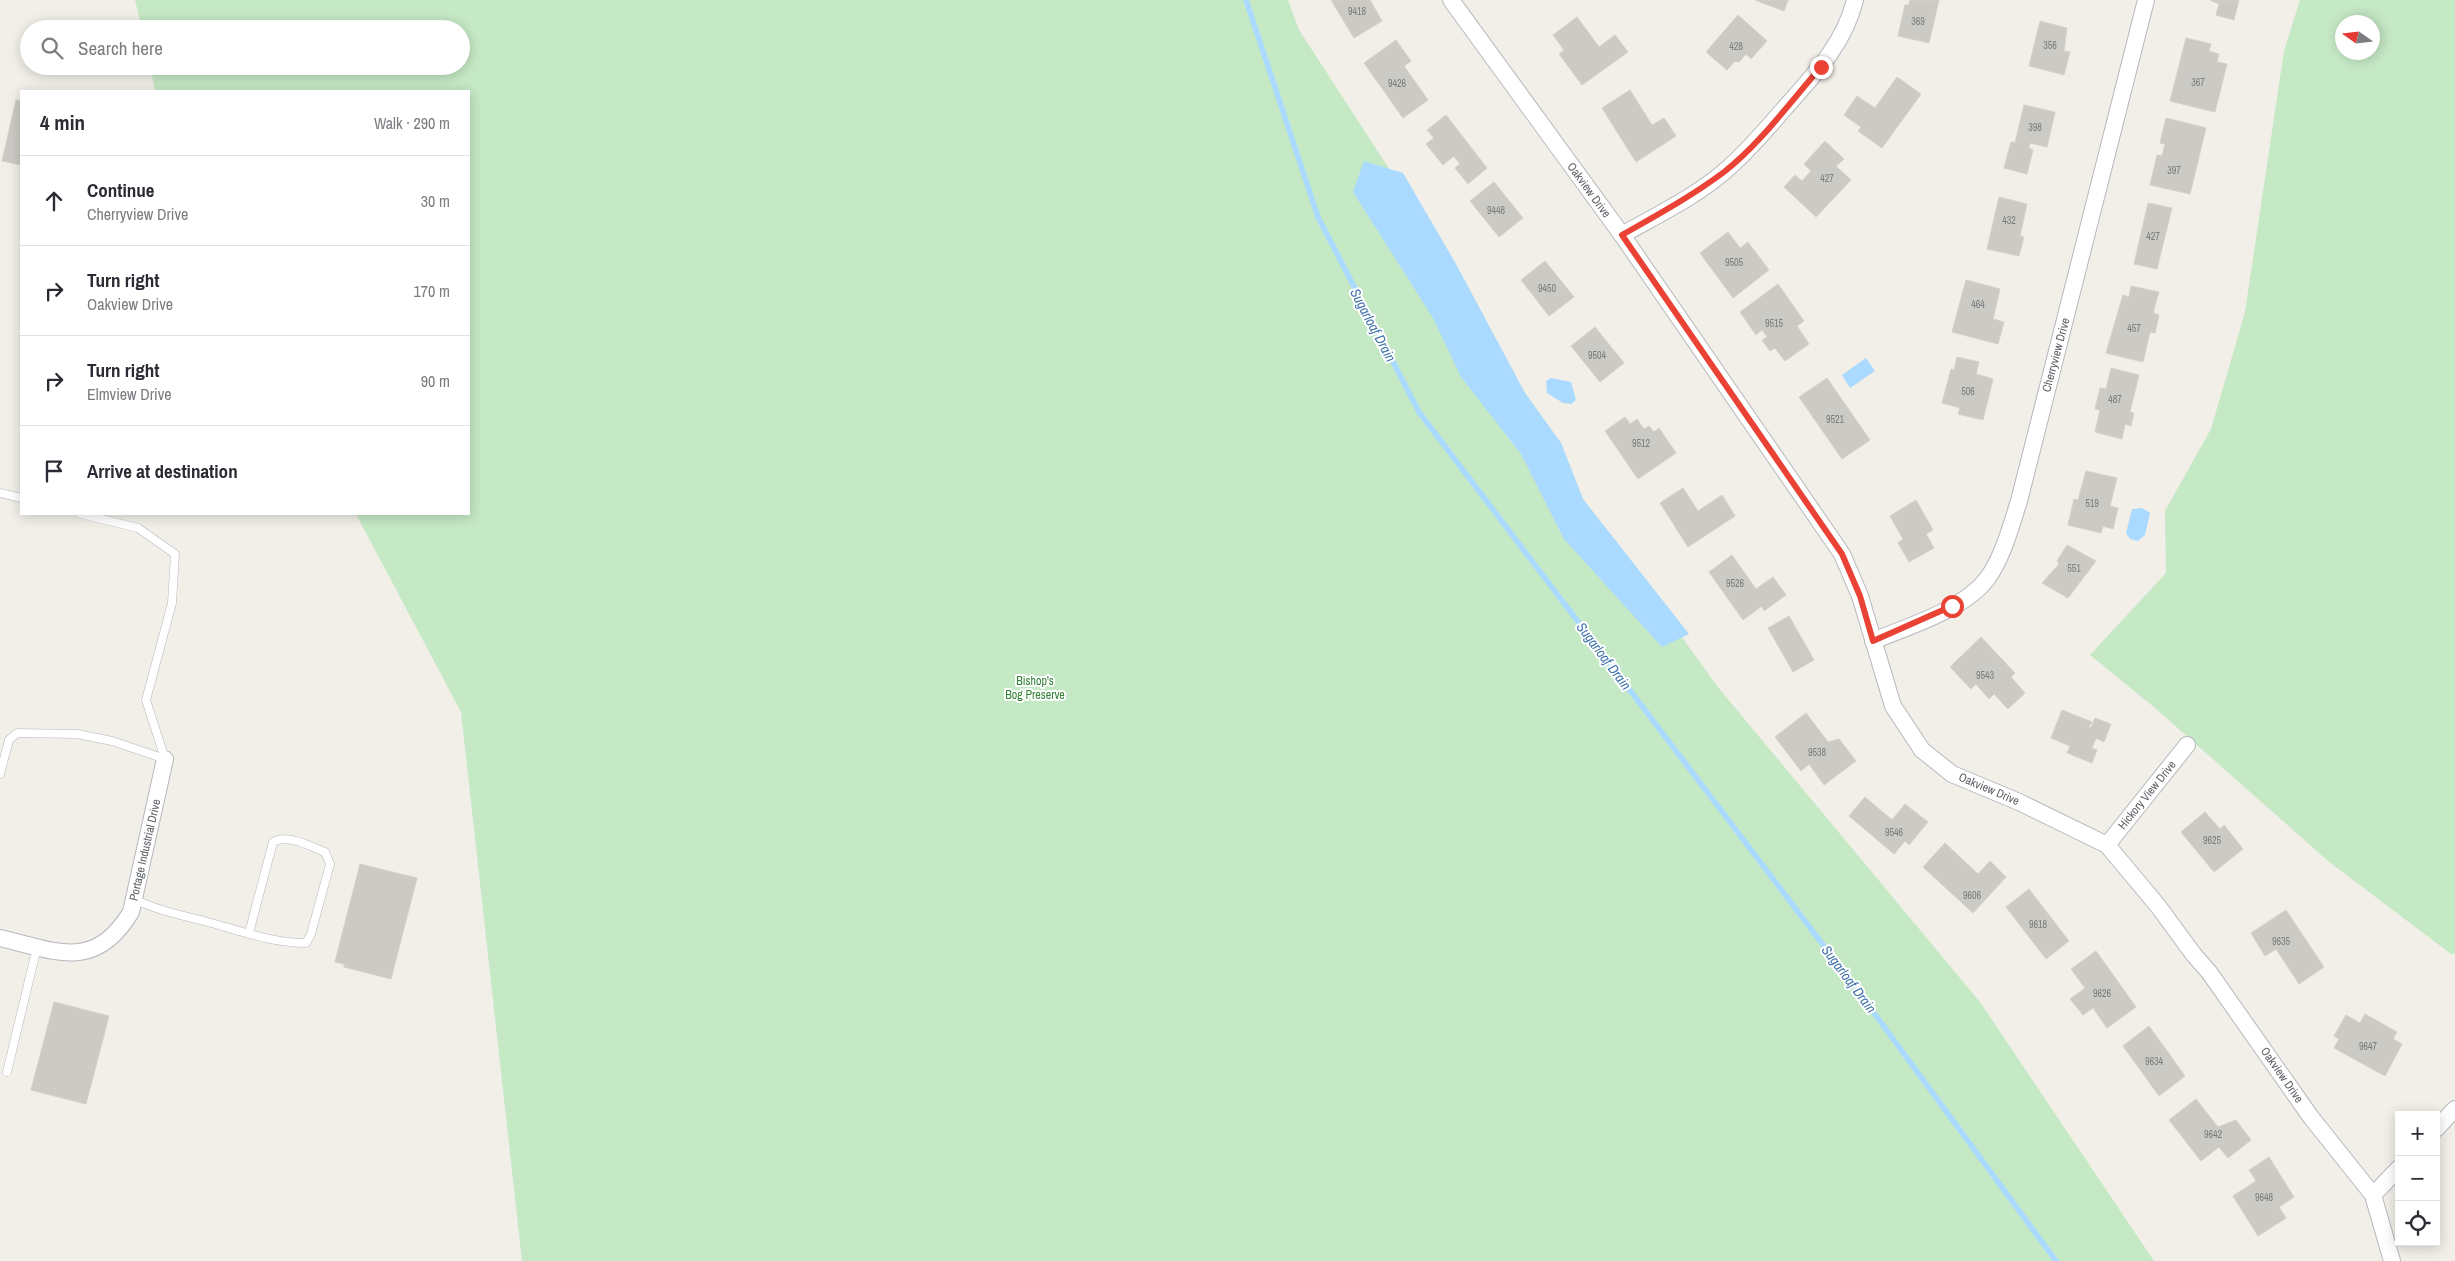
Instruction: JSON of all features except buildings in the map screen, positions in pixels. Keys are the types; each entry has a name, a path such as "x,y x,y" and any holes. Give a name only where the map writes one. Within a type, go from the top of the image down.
{"street":[{"name":"Oakview Drive","path":"1451,0 1622,235 1842,554 1860,596 1893,706 1922,750 1952,774 2019,802 2107,844 2209,972 2310,1116 2373,1195 2392,1261"},
{"path":"1622,235 1677,204 1725,171 1762,134 1821,67 1839,41 1855,0"},
{"name":"Cherryview Drive","path":"1873,641 1952,606 1974,592 1987,578 2006,541 2019,501 2146,0"},
{"name":"Hickory View Drive","path":"2107,844 2187,745"},
{"name":"Portage Industrial Drive","path":"0,938 72,953 95,950 123,926 131,912 165,759"},
{"path":"2440,1125 2455,1109"},
{"path":"2373,1195 2395,1172"}],"lane":[{"path":"0,493 20,498"},
{"path":"85,515 138,528 175,554 172,603 146,700 165,759"},
{"path":"0,774 9,740 17,733 77,734 112,740 165,759"},
{"path":"134,899 146,905 284,943 306,943 311,934 330,864 325,852 297,841 280,839 273,842 249,933"},
{"path":"7,1072 37,947"}],"green space":[{"name":"Bishop's Bog Preserve","path":"135,0 1288,0 1299,30 1471,295 1525,393 1561,443 1583,499 1717,686 1980,1002 2154,1261 522,1261 461,712 357,515 470,515 470,90 155,90 152,75 470,75 470,20 140,20"},
{"path":"2300,0 2455,0 2455,954 2451,954 2328,861 2154,707 2090,655 2166,573 2165,511 2211,429 2245,312 2284,51"}],"water":[{"path":"1364,161 1403,173 1456,264 1525,393 1561,443 1583,499 1689,634 1662,647 1564,539 1521,454 1461,377 1433,318 1353,192"},
{"path":"1866,358 1875,371 1850,388 1842,375"},
{"path":"1551,378 1571,382 1576,400 1571,404 1563,403 1547,393 1546,381"},
{"path":"2142,508 2150,513 2145,535 2138,541 2130,539 2126,533 2132,509"}],"waterway":[{"name":"Sugarloaf Drain","path":"1246,0 1318,217 1419,412 1852,983 2056,1261"}],"route":[{"path":"1821,67 1762,134 1725,171 1677,204 1622,235 1842,554 1860,596 1873,641 1952,606"}]}
